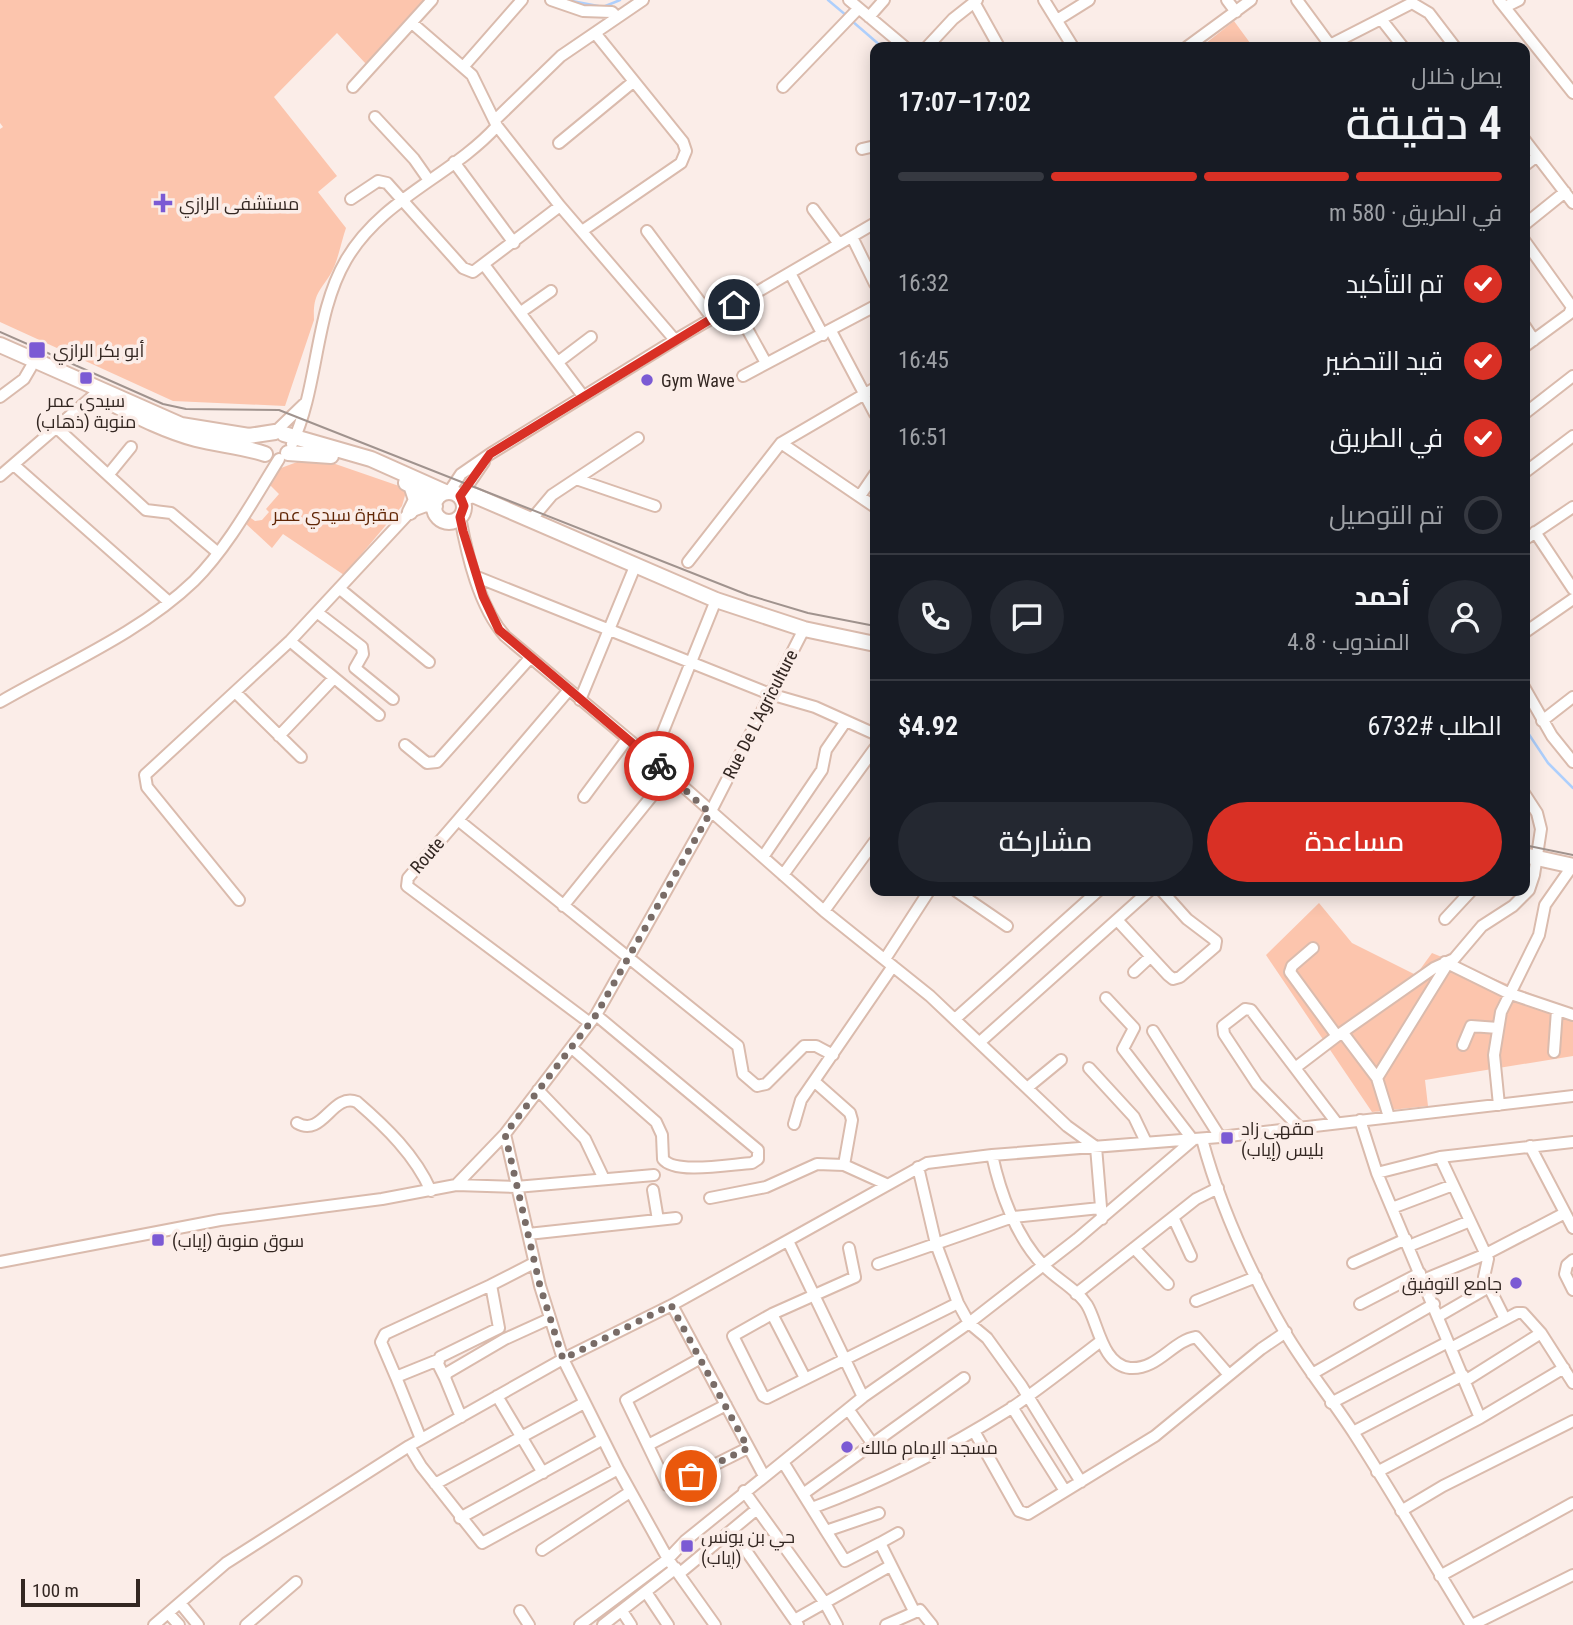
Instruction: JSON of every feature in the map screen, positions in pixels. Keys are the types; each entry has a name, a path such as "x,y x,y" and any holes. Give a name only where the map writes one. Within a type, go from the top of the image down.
{"main road":[{"path":"0,345 99,392 158,426 197,440 371,459 459,504 492,502"},
{"path":"0,354 181,425 250,436 279,449 334,457 411,485 435,507 438,516 459,504"},
{"path":"410,512 416,500 411,485"},
{"path":"435,507 492,502 716,600 804,629 870,644"},
{"path":"1530,856 1573,866"}],"street":[{"path":"353,86 432,0"},
{"path":"464,66 522,0"},
{"path":"551,0 583,11 612,12 617,18"},
{"path":"0,702 169,602 195,579 217,552 306,402 339,273 364,235 402,199 479,145 535,79 643,0"},
{"path":"849,0 857,10 899,42"},
{"path":"869,17 884,0"},
{"path":"1044,0 1070,42"},
{"path":"1057,20 1089,0"},
{"path":"1227,0 1237,12"},
{"path":"1194,42 1251,0"},
{"path":"1297,0 1328,42"},
{"path":"1519,0 1502,3 1573,93"},
{"path":"932,42 953,19 976,1 996,42"},
{"path":"1336,42 1411,1 1425,9 1451,42"},
{"path":"783,87 857,10"},
{"path":"1381,19 1399,42"},
{"path":"412,23 464,66 477,84 496,123 560,206 675,340"},
{"path":"582,231 684,160 686,151 683,142 595,33"},
{"path":"559,143 632,82"},
{"path":"375,117 414,159 428,179"},
{"path":"862,149 870,147"},
{"path":"1530,147 1573,203"},
{"path":"1530,161 1537,156"},
{"path":"454,162 514,243"},
{"path":"351,200 382,181 391,186 463,268 473,272 485,266 560,206"},
{"path":"1530,220 1565,192"},
{"path":"813,209 839,244"},
{"path":"870,226 675,340 490,454 461,474 459,504 477,576 494,623 530,658 652,759 668,776 824,911 955,1019 1068,1126 1096,1147 1101,1213"},
{"path":"647,231 712,318"},
{"path":"852,237 870,274"},
{"path":"1530,248 1572,307 1569,314 1530,343"},
{"path":"485,266 583,396"},
{"path":"790,273 870,405"},
{"path":"521,312 551,291"},
{"path":"734,305 766,363"},
{"path":"743,376 870,309"},
{"path":"1530,334 1534,340"},
{"path":"558,362 591,337"},
{"path":"0,397 24,379 31,367"},
{"path":"1530,409 1573,376"},
{"path":"688,562 781,443 870,391"},
{"path":"0,476 99,392"},
{"path":"279,449 306,402"},
{"path":"58,429 146,509 171,513 217,552"},
{"path":"1530,468 1573,436"},
{"path":"531,520 552,495 638,438"},
{"path":"781,443 870,503"},
{"path":"109,474 131,447"},
{"path":"459,504 490,454"},
{"path":"14,465 169,602"},
{"path":"576,479 655,506"},
{"path":"860,496 870,481"},
{"path":"239,900 147,787 145,775 290,641 410,512 426,506 435,507"},
{"path":"1530,536 1573,506"},
{"path":"1535,533 1573,589"},
{"path":"580,700 636,564"},
{"path":"477,576 870,732"},
{"path":"340,589 429,662"},
{"path":"1530,629 1573,599"},
{"path":"652,759 716,600"},
{"path":"318,613 362,647 363,654 355,668 393,699"},
{"name":"Rue De L'Agriculture","path":"456,1185 505,1134 593,1019 710,813 804,629"},
{"path":"290,641 379,715"},
{"path":"405,745 427,762 437,761 530,658"},
{"path":"279,736 334,678"},
{"path":"369,707 382,691"},
{"path":"458,820 568,691"},
{"path":"236,693 300,757"},
{"path":"1542,721 1573,697"},
{"path":"1530,698 1542,721 1573,762"},
{"path":"763,857 822,770 826,750 846,721"},
{"path":"584,797 627,739"},
{"path":"783,875 870,755"},
{"path":"562,906 668,776"},
{"path":"1530,803 1540,820 1530,856 1530,885"},
{"name":"Route","path":"593,1019 418,897 407,886 408,878 458,820 738,1046 743,1074 757,1086 769,1082 804,1046 816,1045 833,1055"},
{"path":"824,911 870,848"},
{"path":"1499,1105 1494,1067 1498,1028 1508,993 1539,935 1545,905 1573,866"},
{"path":"794,1124 797,1105 833,1055 926,896"},
{"path":"963,896 1007,926"},
{"path":"955,1019 1092,896"},
{"path":"980,1042 1144,896"},
{"path":"1118,921 1150,957 1176,979 1216,944 1210,933 1187,919 1166,896"},
{"path":"1445,919 1466,896"},
{"path":"1295,1068 1459,955 1487,922 1523,896"},
{"path":"1313,948 1292,966 1290,972 1377,1078 1389,1116"},
{"path":"1134,972 1150,957"},
{"path":"1447,962 1508,993 1573,1015"},
{"path":"1377,1078 1447,962"},
{"path":"1106,998 1134,1028 1123,1049 1197,1139 1256,1278 1286,1332 1331,1404 1353,1432 1472,1625 1573,1575"},
{"path":"1299,1127 1257,1084 1224,1034 1223,1027 1245,1009 1251,1010 1336,1122"},
{"path":"1554,1052 1557,1010"},
{"path":"572,1048 656,1122 662,1135 663,1159 669,1166 683,1168 752,1163 758,1158 758,1150 593,1019"},
{"path":"1463,1045 1471,1026 1498,1028"},
{"path":"1153,1031 1220,1137"},
{"path":"1027,1088 1061,1060"},
{"path":"1089,1068 1134,1117 1146,1142"},
{"path":"815,1082 850,1113 852,1120 844,1165"},
{"path":"538,1090 585,1139 604,1179"},
{"path":"154,1625 226,1563 409,1446 563,1359 671,1305 788,1241 918,1167 938,1161 992,1155 1220,1137 1573,1096"},
{"path":"297,1123 304,1126 313,1125 341,1102 357,1102 400,1144 420,1169 431,1191"},
{"path":"1360,1120 1377,1173 1480,1418"},
{"path":"505,1134 534,1263 563,1359 630,1492 675,1567 715,1625"},
{"path":"604,1625 675,1567 685,1541 744,1491 863,1397 969,1323 1043,1265 1101,1213 1197,1139"},
{"path":"1377,1173 1440,1157 1573,1142"},
{"path":"1530,1146 1573,1228"},
{"path":"992,1155 1013,1217 1043,1265 1088,1308 1101,1341 1117,1362 1132,1368 1152,1363 1196,1337 1229,1375"},
{"path":"1440,1157 1486,1255 1489,1265 1484,1278 1505,1319"},
{"path":"710,1198 774,1185 817,1164 844,1165 886,1184"},
{"path":"918,1167 936,1244 958,1303 969,1323 987,1338 1028,1395 1081,1482"},
{"path":"0,1262 220,1220 431,1191 456,1185 516,1186 654,1175"},
{"path":"1392,1208 1453,1185"},
{"path":"1076,1294 1173,1217 1218,1188"},
{"path":"653,1190 658,1220"},
{"path":"878,1264 1013,1217 1101,1213"},
{"path":"1360,1304 1422,1277 1486,1255 1565,1213"},
{"path":"1173,1217 1191,1256"},
{"path":"527,1234 676,1219"},
{"path":"1353,1263 1470,1221"},
{"path":"788,1241 863,1397"},
{"path":"849,1248 855,1276 736,1332 733,1340 763,1396 767,1398 958,1303"},
{"path":"1134,1248 1168,1284"},
{"path":"1573,1261 1567,1265 1565,1274 1573,1290"},
{"path":"421,1439 382,1342 384,1334 534,1263"},
{"path":"1196,1301 1256,1278"},
{"path":"491,1285 499,1328 505,1339"},
{"path":"1439,1316 1489,1287"},
{"path":"1312,1374 1434,1304"},
{"path":"671,1305 764,1476"},
{"path":"1331,1404 1449,1345 1523,1312 1541,1333 1573,1384"},
{"path":"772,1314 805,1378"},
{"path":"445,1378 450,1370 505,1339 549,1319"},
{"path":"396,1377 438,1360 499,1328"},
{"path":"974,1431 1019,1511 1028,1514 1156,1436 1286,1332"},
{"path":"1353,1432 1464,1378 1541,1333"},
{"path":"812,1508 857,1491 974,1431 1012,1407 1101,1341"},
{"path":"701,1358 626,1400 669,1486 748,1448"},
{"path":"438,1360 461,1417"},
{"path":"1377,1472 1480,1418 1564,1368"},
{"path":"803,1494 964,1378"},
{"path":"498,1396 543,1473"},
{"path":"435,1485 584,1402"},
{"path":"648,1445 726,1405"},
{"path":"1012,1407 1065,1491"},
{"path":"848,1409 872,1443"},
{"path":"1401,1511 1443,1486 1573,1421"},
{"path":"460,1518 603,1439"},
{"path":"409,1446 460,1518 479,1542 484,1543 618,1469"},
{"path":"783,1462 845,1561 898,1533"},
{"path":"744,1491 825,1603 837,1625"},
{"path":"542,1550 630,1492"},
{"path":"1440,1576 1573,1503"},
{"path":"580,1625 733,1532 757,1509"},
{"path":"826,1531 879,1513"},
{"path":"733,1532 797,1622 890,1566"},
{"path":"880,1543 914,1611"},
{"path":"246,1625 296,1582"},
{"path":"646,1592 668,1625"},
{"path":"180,1603 198,1625"},
{"path":"520,1611 528,1625"},
{"path":"622,1611 631,1625"},
{"path":"886,1625 914,1611 923,1611 932,1625"},
{"path":"168,1613 179,1625"}],"green space":[{"name":"مستشفى الرازي","path":"0,0 426,0 366,64 337,33 274,97 337,176 318,192 346,228 333,270 315,300 314,320 285,406 173,401 0,322 0,129 3,127 0,123"},
{"path":"1234,21 1249,42 1207,42"},
{"name":"مقبرة سيدي عمر","path":"308,458 318,458 402,487 406,492 402,506 344,575 283,534 272,548 244,522 248,516 255,521 262,520 269,512 266,509 279,494 268,483 281,468"},
{"path":"1319,903 1352,943 1416,975 1432,953 1573,1011 1573,1056 1425,1080 1428,1106 1372,1112 1266,955"}],"waterway":[{"path":"567,0 603,7 620,0"},
{"path":"828,0 847,16"},
{"path":"852,21 876,42"},
{"path":"1530,736 1548,763 1573,788"}],"tram line":[{"path":"0,332 163,404 186,409 279,410 748,595 808,613 870,625"},
{"path":"1530,846 1573,855"}],"way so far":[{"path":"659,766 710,813 611,992 505,1134 540,1286 563,1359 671,1305 701,1358 748,1448 691,1476"}],"place":[{"name":"مستشفى الرازي","path":"163,203"},
{"name":"أبو بكر الرازي","path":"37,350"},
{"name":"سيدي عمر منوبة (ذهاب)","path":"86,378"},
{"name":"Gym Wave","path":"647,380"},
{"name":"مقهى زاد بليس (إياب)","path":"1227,1138"},
{"name":"سوق منوبة (إياب)","path":"158,1240"},
{"name":"جامع التوفيق","path":"1516,1283"},
{"name":"مسجد الإمام مالك","path":"847,1447"},
{"name":"حي بن يونس (إياب)","path":"687,1546"}],"route":[{"path":"659,766 499,630 483,596 463,531 460,517 464,506 460,496 490,454 734,305"}]}
